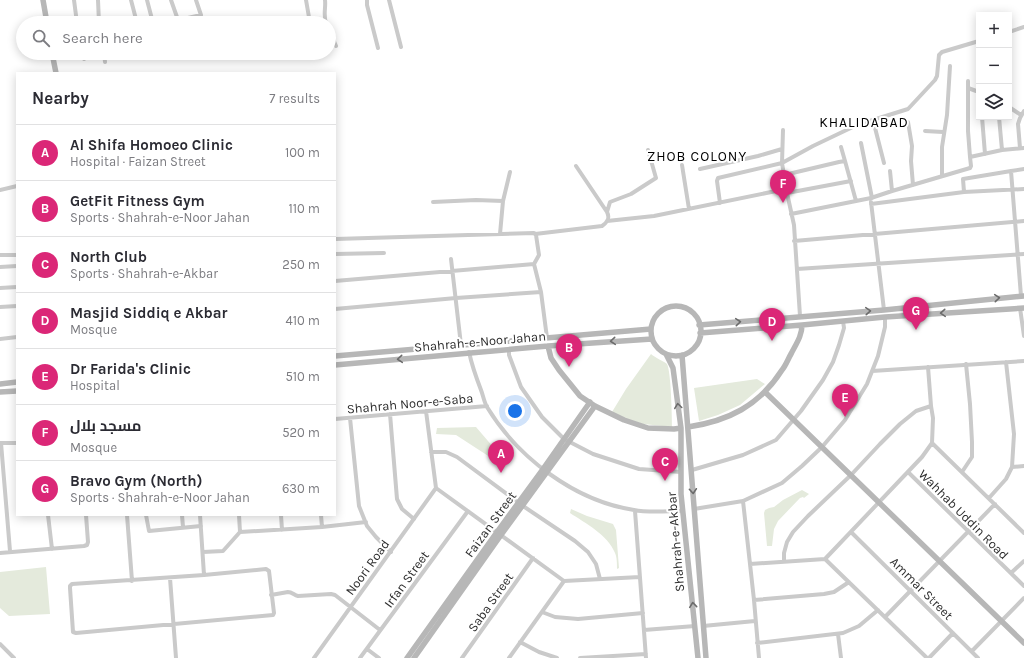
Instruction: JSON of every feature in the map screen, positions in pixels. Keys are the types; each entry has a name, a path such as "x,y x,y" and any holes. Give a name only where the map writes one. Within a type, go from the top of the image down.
{"main road":[{"path":"43,0 46,16"},
{"path":"53,60 56,72"},
{"path":"700,325 884,310 1023,296"},
{"path":"674,307 681,307 693,314 700,325 699,339 694,348 690,352 678,356 672,356 659,350 652,339 651,329 651,324 659,313 668,308 674,307"},
{"path":"700,333 802,326 886,317 1022,308"},
{"path":"688,428 726,418 745,409 765,392 782,370 802,333 802,326"},
{"name":"Shahrah-e-Noor Jahan","path":"336,356 651,329"},
{"name":"Shahrah-e-Noor Jahan","path":"336,365 469,352 652,339"},
{"path":"548,346 551,358 580,396 595,406 624,420 648,428 681,428"},
{"path":"445,347 446,355"},
{"name":"Shahrah-e-Akbar","path":"666,354 672,368 681,428 682,511 698,658"},
{"name":"Shahrah-e-Akbar","path":"682,355 706,658"},
{"path":"0,384 16,382"},
{"path":"0,392 16,391"},
{"path":"765,392 1024,644"},
{"name":"Faizan Street","path":"567,440 590,402"},
{"name":"Faizan Street","path":"407,658 567,440 595,406"},
{"name":"Faizan Street","path":"414,658 499,534"}],"street":[{"path":"74,0 77,16"},
{"path":"98,0 99,16"},
{"path":"131,0 134,16"},
{"path":"147,0 151,16"},
{"path":"172,0 177,16"},
{"path":"196,0 201,15 196,16"},
{"path":"306,0 309,16"},
{"path":"325,0 325,16"},
{"path":"367,0 378,48"},
{"path":"389,0 401,47"},
{"path":"1012,31 1024,27"},
{"path":"720,203 717,181 718,178 782,163 851,128 908,109 935,80 937,76 939,55 942,52 976,42"},
{"path":"942,176 942,147 947,115 950,66"},
{"path":"791,214 872,198 971,167 968,131 968,81"},
{"path":"968,88 976,91"},
{"path":"970,157 1002,150 1022,148 1018,124 1023,113 1012,108"},
{"path":"873,120 884,163"},
{"path":"982,120 985,154"},
{"path":"999,120 1002,150"},
{"path":"908,122 912,146 911,161 913,185"},
{"path":"784,130 782,163 786,191 794,225 800,316"},
{"path":"925,131 944,132"},
{"path":"861,143 872,198 871,204 884,310"},
{"path":"841,147 856,201"},
{"path":"700,169 782,149"},
{"path":"607,212 611,201 631,194 656,178 648,150"},
{"path":"784,175 845,161"},
{"path":"682,165 689,209"},
{"path":"336,239 535,234 602,226 609,217 607,212 576,166"},
{"path":"963,179 1024,169"},
{"path":"962,170 964,192"},
{"path":"890,171 892,191"},
{"path":"500,234 503,201 510,172"},
{"path":"1011,172 1017,254 1023,296"},
{"path":"607,221 654,216 786,191 851,181"},
{"path":"0,190 16,186"},
{"path":"871,204 964,192 1024,189"},
{"path":"433,202 476,200 503,201"},
{"path":"794,241 1024,221"},
{"path":"535,234 539,255 534,264 541,292 547,338"},
{"path":"336,254 384,253"},
{"path":"797,269 1024,254"},
{"path":"0,255 16,255"},
{"path":"451,259 462,345"},
{"path":"336,281 534,264"},
{"path":"0,266 16,266"},
{"path":"0,288 16,287"},
{"path":"336,309 541,292"},
{"path":"0,307 16,306"},
{"path":"1022,308 1024,336"},
{"path":"694,509 743,501 782,483 822,447 845,420 867,384 878,356 886,317"},
{"path":"692,470 743,456 776,440 813,396 823,380 833,362 844,328 843,321"},
{"path":"0,338 16,338"},
{"path":"509,349 509,355 521,387 542,417 567,440 593,454 639,469 681,472"},
{"path":"469,352 471,364 487,406 507,435 527,456 545,471 577,491 606,504 635,511 682,511"},
{"path":"872,371 1024,361"},
{"path":"989,498 1006,479 1012,467 1014,434 1006,362"},
{"path":"962,472 972,458 966,364"},
{"path":"750,564 825,559 922,457 932,444 933,418 928,367"},
{"name":"Shahrah Noor-e-Saba","path":"336,419 487,406"},
{"path":"784,561 784,552 787,542 793,532 808,516 851,475 900,424 916,411 931,406"},
{"path":"426,411 436,488 564,581 640,577"},
{"path":"390,414 397,499 402,509 414,519"},
{"path":"350,418 359,506 367,526 391,552"},
{"path":"10,551 0,443 16,443"},
{"path":"932,444 1024,533"},
{"path":"431,452 446,452 457,457 575,541 588,552 596,564 600,579"},
{"path":"1012,467 1024,466"},
{"name":"Wahhab Uddin Road","path":"908,472 1024,586"},
{"name":"Noori Road","path":"314,658 436,488"},
{"path":"743,501 754,600 758,658"},
{"path":"885,617 995,504"},
{"name":"Irfan Street","path":"360,658 468,511"},
{"path":"580,658 646,656 635,511"},
{"path":"48,516 52,549"},
{"path":"0,552 87,545 86,516"},
{"path":"127,516 132,580"},
{"path":"146,516 149,531 201,526"},
{"path":"182,516 183,527"},
{"path":"200,516 204,575"},
{"path":"203,552 223,551 240,532 239,516"},
{"path":"281,516 282,530"},
{"path":"321,516 322,527"},
{"path":"240,532 322,527 366,522"},
{"name":"Ammar Street","path":"851,532 978,658"},
{"name":"Saba Street","path":"462,658 533,558"},
{"path":"825,559 928,658 953,633"},
{"path":"1011,573 1024,560"},
{"path":"266,568 269,572 274,613 273,615 73,632 70,586 72,584 132,580 204,575 266,568"},
{"path":"170,578 176,658"},
{"path":"509,658 564,581"},
{"path":"754,600 824,594 834,592 849,582"},
{"path":"272,595 288,592 298,596 335,594 380,630"},
{"path":"972,651 1024,598"},
{"path":"757,643 838,634 859,626 878,610"},
{"path":"542,612 555,617 578,619 643,613"},
{"path":"703,626 755,621"},
{"path":"644,630 695,626"},
{"path":"838,634 841,658"},
{"path":"520,642 539,652 557,658"},
{"path":"0,644 14,658"},
{"path":"367,649 379,658"}],"shaded area":[{"path":"651,354 667,364 671,394 672,427 643,424 612,412 626,389"},
{"path":"757,379 765,384 740,405 718,415 699,421 694,388"},
{"path":"476,427 500,455 496,461 456,435 436,434 437,428"},
{"path":"802,490 809,494 804,498 800,498 778,521 774,529 772,546 767,546 765,510 774,507 783,500"},
{"path":"571,509 587,516 613,524 616,530 619,568 617,569 617,559 612,547 596,530 570,513"},
{"path":"46,567 50,614 9,616 0,608 0,572"}],"place":[{"name":"مسجد بلال","path":"783,203"},
{"name":"Bravo Gym (North)","path":"916,330"},
{"name":"Masjid Siddiq e Akbar","path":"772,341"},
{"name":"GetFit Fitness Gym","path":"569,367"},
{"name":"Dr Farida's Clinic","path":"845,417"},
{"name":"Al Shifa Homoeo Clinic","path":"501,473"},
{"name":"North Club","path":"665,481"}],"district":[{"name":"KHALIDABAD","path":"864,122"},
{"name":"ZHOB COLONY","path":"697,156"}]}
